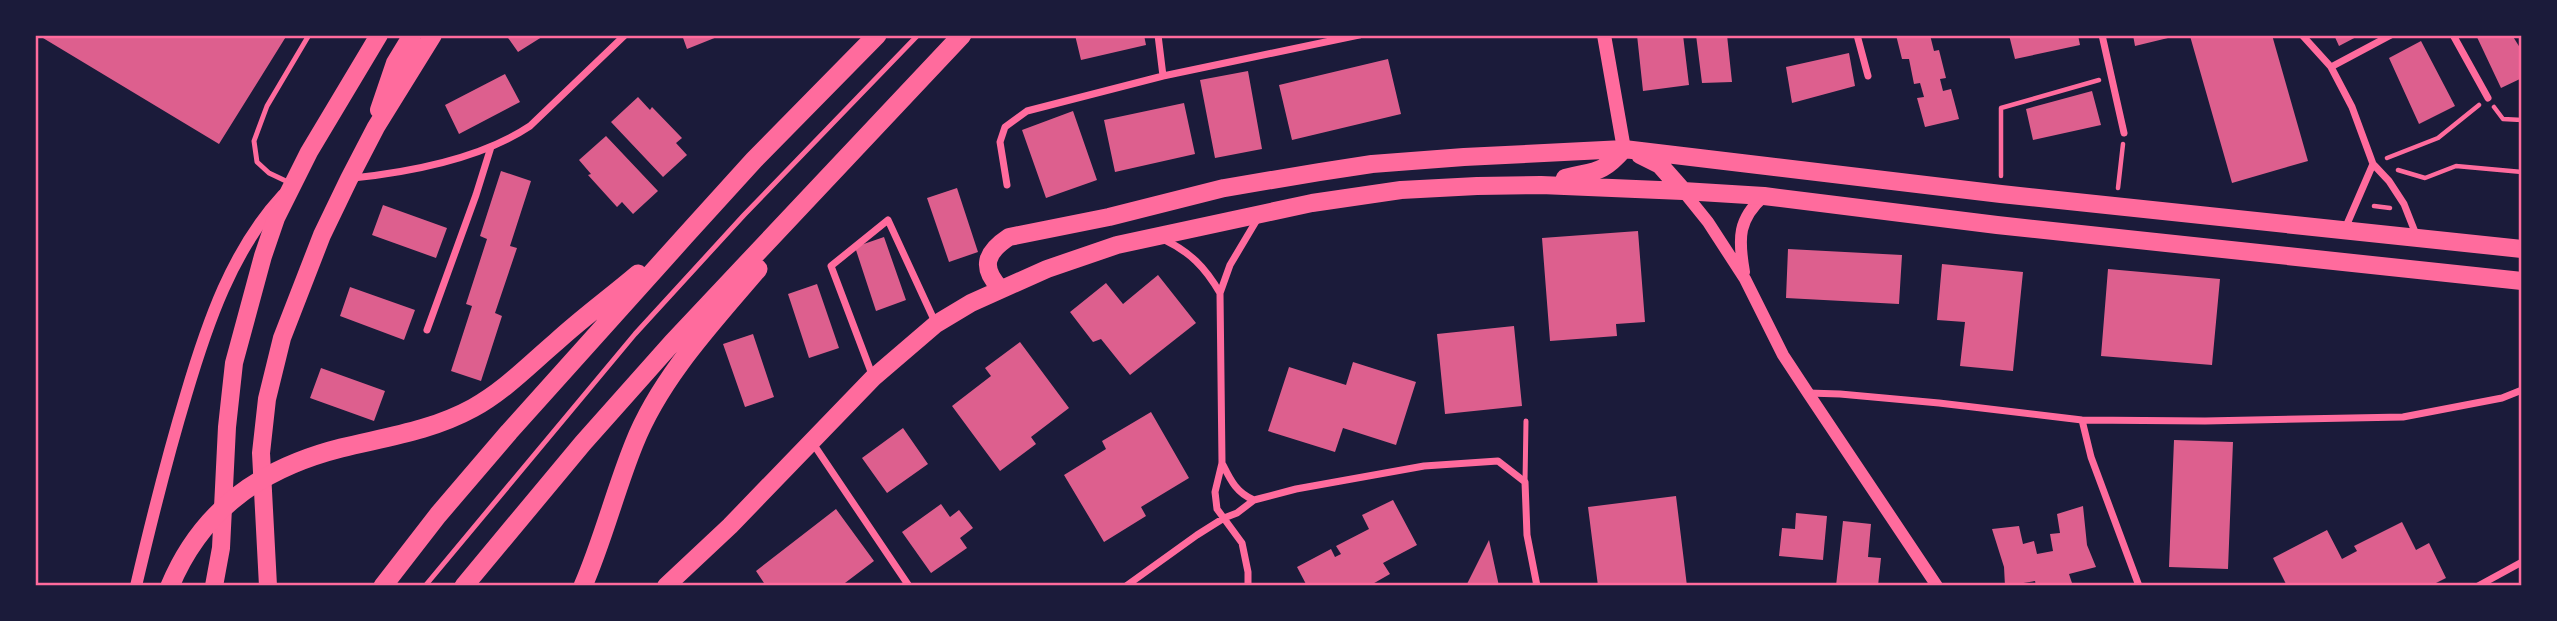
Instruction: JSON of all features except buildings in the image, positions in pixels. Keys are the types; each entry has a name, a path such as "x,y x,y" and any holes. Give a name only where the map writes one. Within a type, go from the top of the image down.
{"highway":[{"path":"383,586 482,463 685,236 754,160 877,35"},
{"path":"464,586 583,443 681,334 962,35"},
{"path":"583,586 634,443 666,383 828,178"},
{"path":"170,586 176,570 204,530 229,502 253,483 305,458 419,431 476,407 513,381 557,341 685,236"}],"main road":[{"path":"214,586 221,548 227,427 234,363 263,256 276,218 293,184 379,35"},
{"path":"376,127 386,83 412,35"},
{"path":"268,586 261,453 267,399 282,338 322,235 349,179 376,127 433,35"},
{"path":"1604,35 1624,149"},
{"path":"1541,185 1597,172 1611,164 1624,149"},
{"path":"1624,149 1646,156 1660,165 1684,191"},
{"path":"1000,288 987,264 995,246 1009,237 1109,217 1224,188 1372,164 1624,149 2001,194 2522,249"},
{"path":"666,586 730,526 873,378 936,324 1000,288 1117,245 1312,203 1401,190 1541,185 1764,196 1997,225 2522,282"},
{"path":"2340,262 2344,231"}],"street":[{"path":"349,179 431,164 491,147 530,126 625,35"},
{"path":"1158,35 1163,76"},
{"path":"1007,185 1000,142 1006,127 1027,111 1163,76 1359,35"},
{"path":"1857,35 1868,76"},
{"path":"2102,35 2124,133"},
{"path":"2302,35 2331,67 2352,107 2373,164 2389,181 2404,204 2418,238"},
{"path":"2331,67 2391,35"},
{"path":"2454,35 2488,98"},
{"path":"427,330 491,147"},
{"path":"2344,231 2373,164"},
{"path":"136,586 177,424 199,351 217,304 267,213 293,184"},
{"path":"1684,191 1745,279 1783,355 1937,586"},
{"path":"1745,279 1741,250 1742,225 1751,207 1764,196"},
{"path":"1248,586 1242,543 1217,509 1215,492 1222,463 1220,293 1230,265 1261,214"},
{"path":"873,378 831,266 888,220 936,324"},
{"path":"1155,236 1196,259 1208,272 1220,293"},
{"path":"1808,393 1902,400 2082,420 2403,417 2502,398 2522,390"},
{"path":"2082,420 2091,457 2139,586"},
{"path":"812,442 909,586"},
{"path":"1126,586 1224,517 1237,513 1254,500 1296,489 1436,465 1498,461 1525,482 1527,535 1537,586"},
{"path":"1222,463 1232,483 1243,496 1254,500"},
{"path":"2478,586 2522,562"}],"lane":[{"path":"293,184 269,173 257,162 254,141 267,106 309,35"},
{"path":"425,586 635,334 744,215 918,35"},
{"path":"1525,482 1526,421"}],"path":[{"path":"2001,194 2001,108 2111,76"},
{"path":"2373,164 2438,138 2488,98 2504,119 2522,120"},
{"path":"2116,206 2124,133"},
{"path":"2373,164 2425,178 2456,166 2522,172"},
{"path":"2374,206 2386,209 2397,206"}]}
